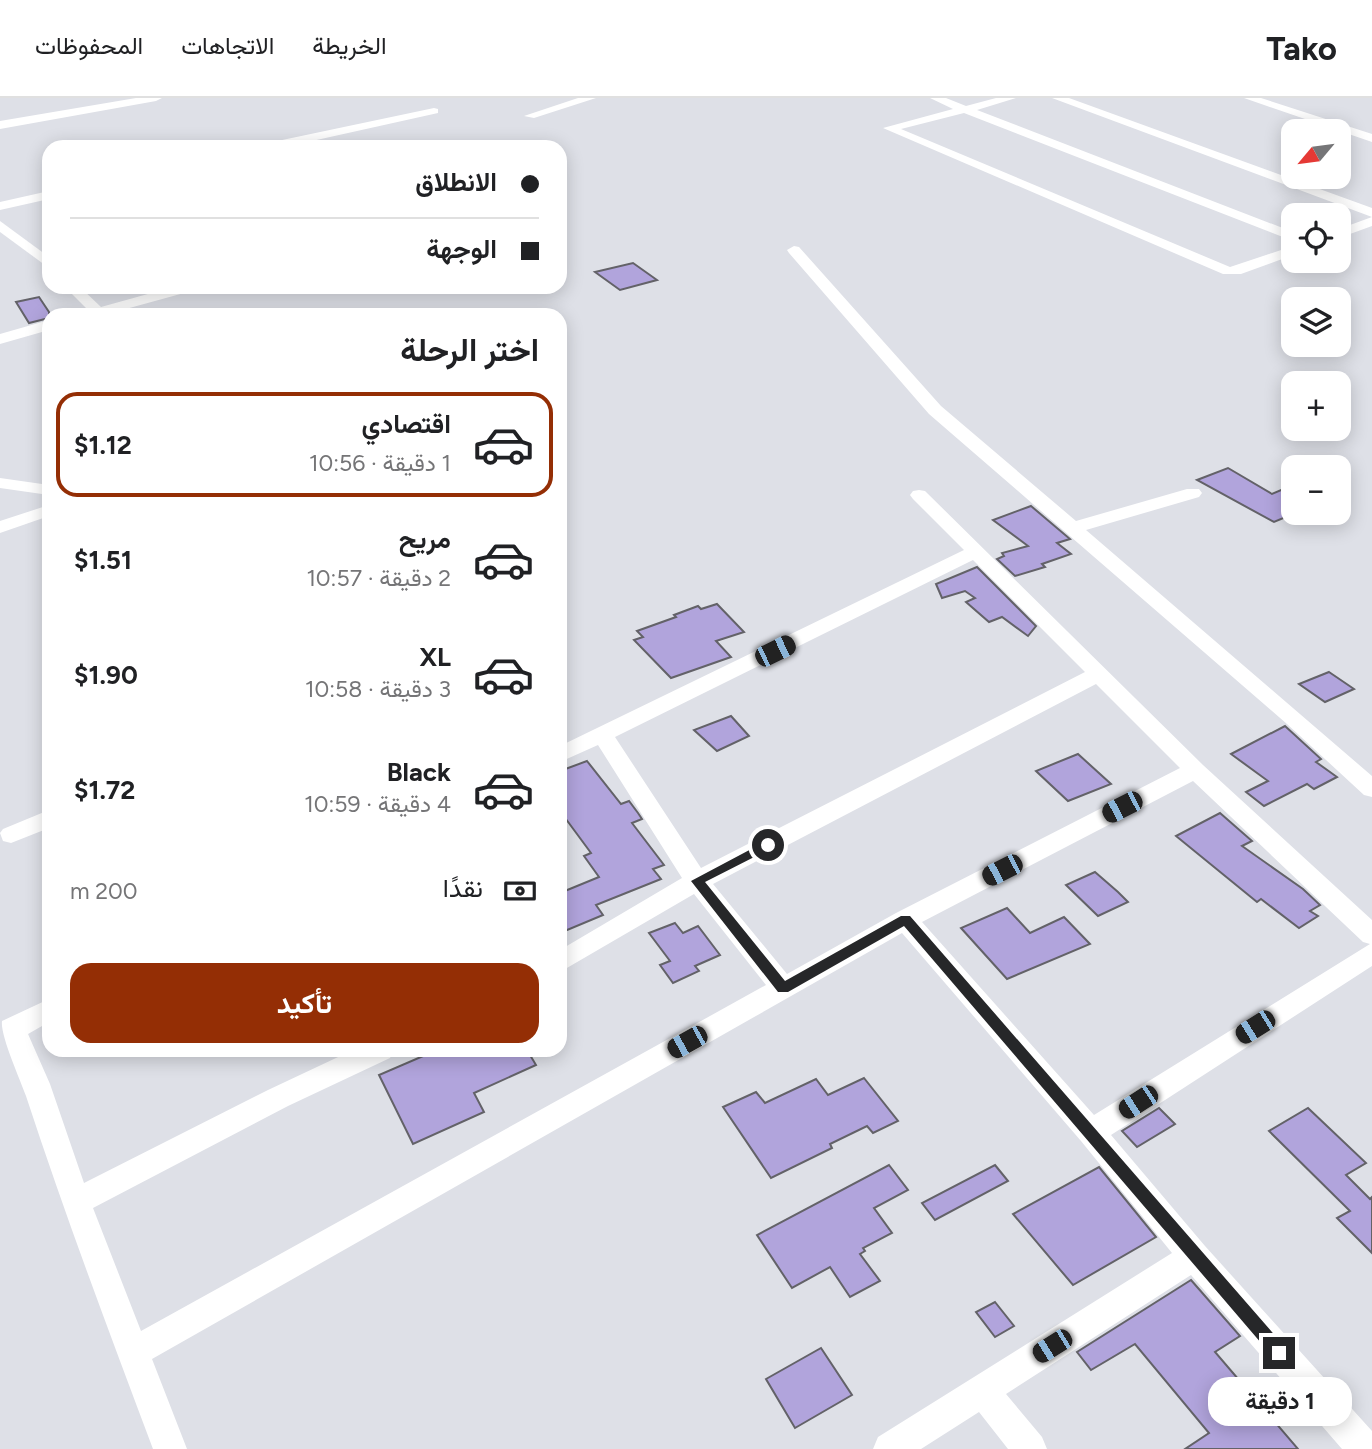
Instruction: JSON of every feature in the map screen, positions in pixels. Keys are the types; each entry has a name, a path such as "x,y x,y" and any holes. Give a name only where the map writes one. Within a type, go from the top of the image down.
{"street":[{"path":"0,125 156,98"},
{"path":"530,116 590,98"},
{"path":"936,98 1281,232"},
{"path":"1010,98 889,128 1228,271 1236,271 1281,254"},
{"path":"1058,98 1372,213"},
{"path":"1250,98 1372,138"},
{"path":"300,140 434,111"},
{"path":"0,206 42,197"},
{"path":"1351,229 1372,221"},
{"path":"0,225 42,256"},
{"path":"794,250 935,410 1372,789"},
{"path":"77,294 88,308"},
{"path":"115,308 165,294"},
{"path":"0,339 42,328"},
{"path":"0,483 42,489"},
{"path":"1074,528 1193,492"},
{"path":"919,495 1195,769 1372,935"},
{"path":"0,527 42,512"},
{"path":"567,752 977,551"},
{"path":"567,957 697,881 1098,674"},
{"path":"602,734 697,881 783,988"},
{"path":"134,1352 905,920 1195,769"},
{"path":"11,835 42,821"},
{"path":"905,920 1091,1132 1194,1256 1365,1449"},
{"path":"1091,1132 1372,953"},
{"path":"42,1014 6,1032 36,1084 76,1202 170,1449"},
{"path":"76,1202 278,1098 365,1057"},
{"path":"890,1449 1194,1256"},
{"path":"982,1390 1030,1449"}],"building":[{"path":"633,263 657,280 620,290 595,272"},
{"path":"39,297 46,308 42,308 42,320 29,323 16,302"},
{"path":"1228,468 1272,494 1281,490 1281,519 1274,522 1197,480"},
{"path":"1031,506 1070,539 1057,543 1071,554 1042,564 1045,567 1015,576 997,559 1004,556 1002,553 1028,546 993,520"},
{"path":"977,567 1036,626 1028,636 1002,617 989,622 966,602 975,598 965,591 942,598 936,584"},
{"path":"717,604 744,632 716,641 731,657 671,678 634,640 643,637 637,631 698,606 701,609"},
{"path":"1329,672 1354,689 1325,702 1299,684"},
{"path":"731,716 749,736 717,751 694,730"},
{"path":"1285,726 1321,759 1316,762 1337,777 1314,789 1307,784 1264,806 1246,792 1268,781 1231,754"},
{"path":"1078,754 1111,784 1068,801 1036,771"},
{"path":"587,761 621,804 629,801 642,819 632,823 664,865 653,869 661,879 596,905 603,915 567,930 567,890 599,877 584,856 591,853 567,820 567,768"},
{"path":"1220,813 1252,841 1242,846 1303,889 1320,905 1310,911 1318,916 1299,928 1261,899 1257,902 1176,836"},
{"path":"1095,872 1128,902 1098,916 1066,885"},
{"path":"1007,908 1030,933 1064,917 1090,944 1007,979 961,928"},
{"path":"675,923 683,933 698,926 720,955 695,966 699,971 673,983 660,965 670,961 649,933"},
{"path":"421,1057 531,1057 536,1065 474,1093 484,1112 413,1144 379,1075"},
{"path":"864,1078 898,1121 873,1133 867,1126 830,1144 832,1148 771,1178 723,1107 756,1092 765,1103 816,1079 828,1095"},
{"path":"1159,1108 1175,1124 1137,1147 1122,1131"},
{"path":"1308,1108 1366,1163 1346,1175 1370,1199 1372,1197 1372,1253 1337,1218 1350,1211 1269,1131"},
{"path":"889,1165 908,1190 874,1208 892,1233 863,1248 865,1251 860,1254 880,1281 850,1297 830,1267 792,1288 757,1235"},
{"path":"995,1165 1008,1181 935,1220 922,1203"},
{"path":"1099,1167 1156,1237 1073,1285 1013,1214"},
{"path":"1191,1280 1240,1336 1215,1352 1298,1449 1185,1449 1209,1433 1135,1344 1091,1370 1077,1352"},
{"path":"995,1302 1014,1326 995,1337 976,1312"},
{"path":"821,1348 852,1395 795,1428 766,1379"}],"route":[{"path":"768,845 697,881 783,988 905,920 1091,1132 1279,1353"}]}
